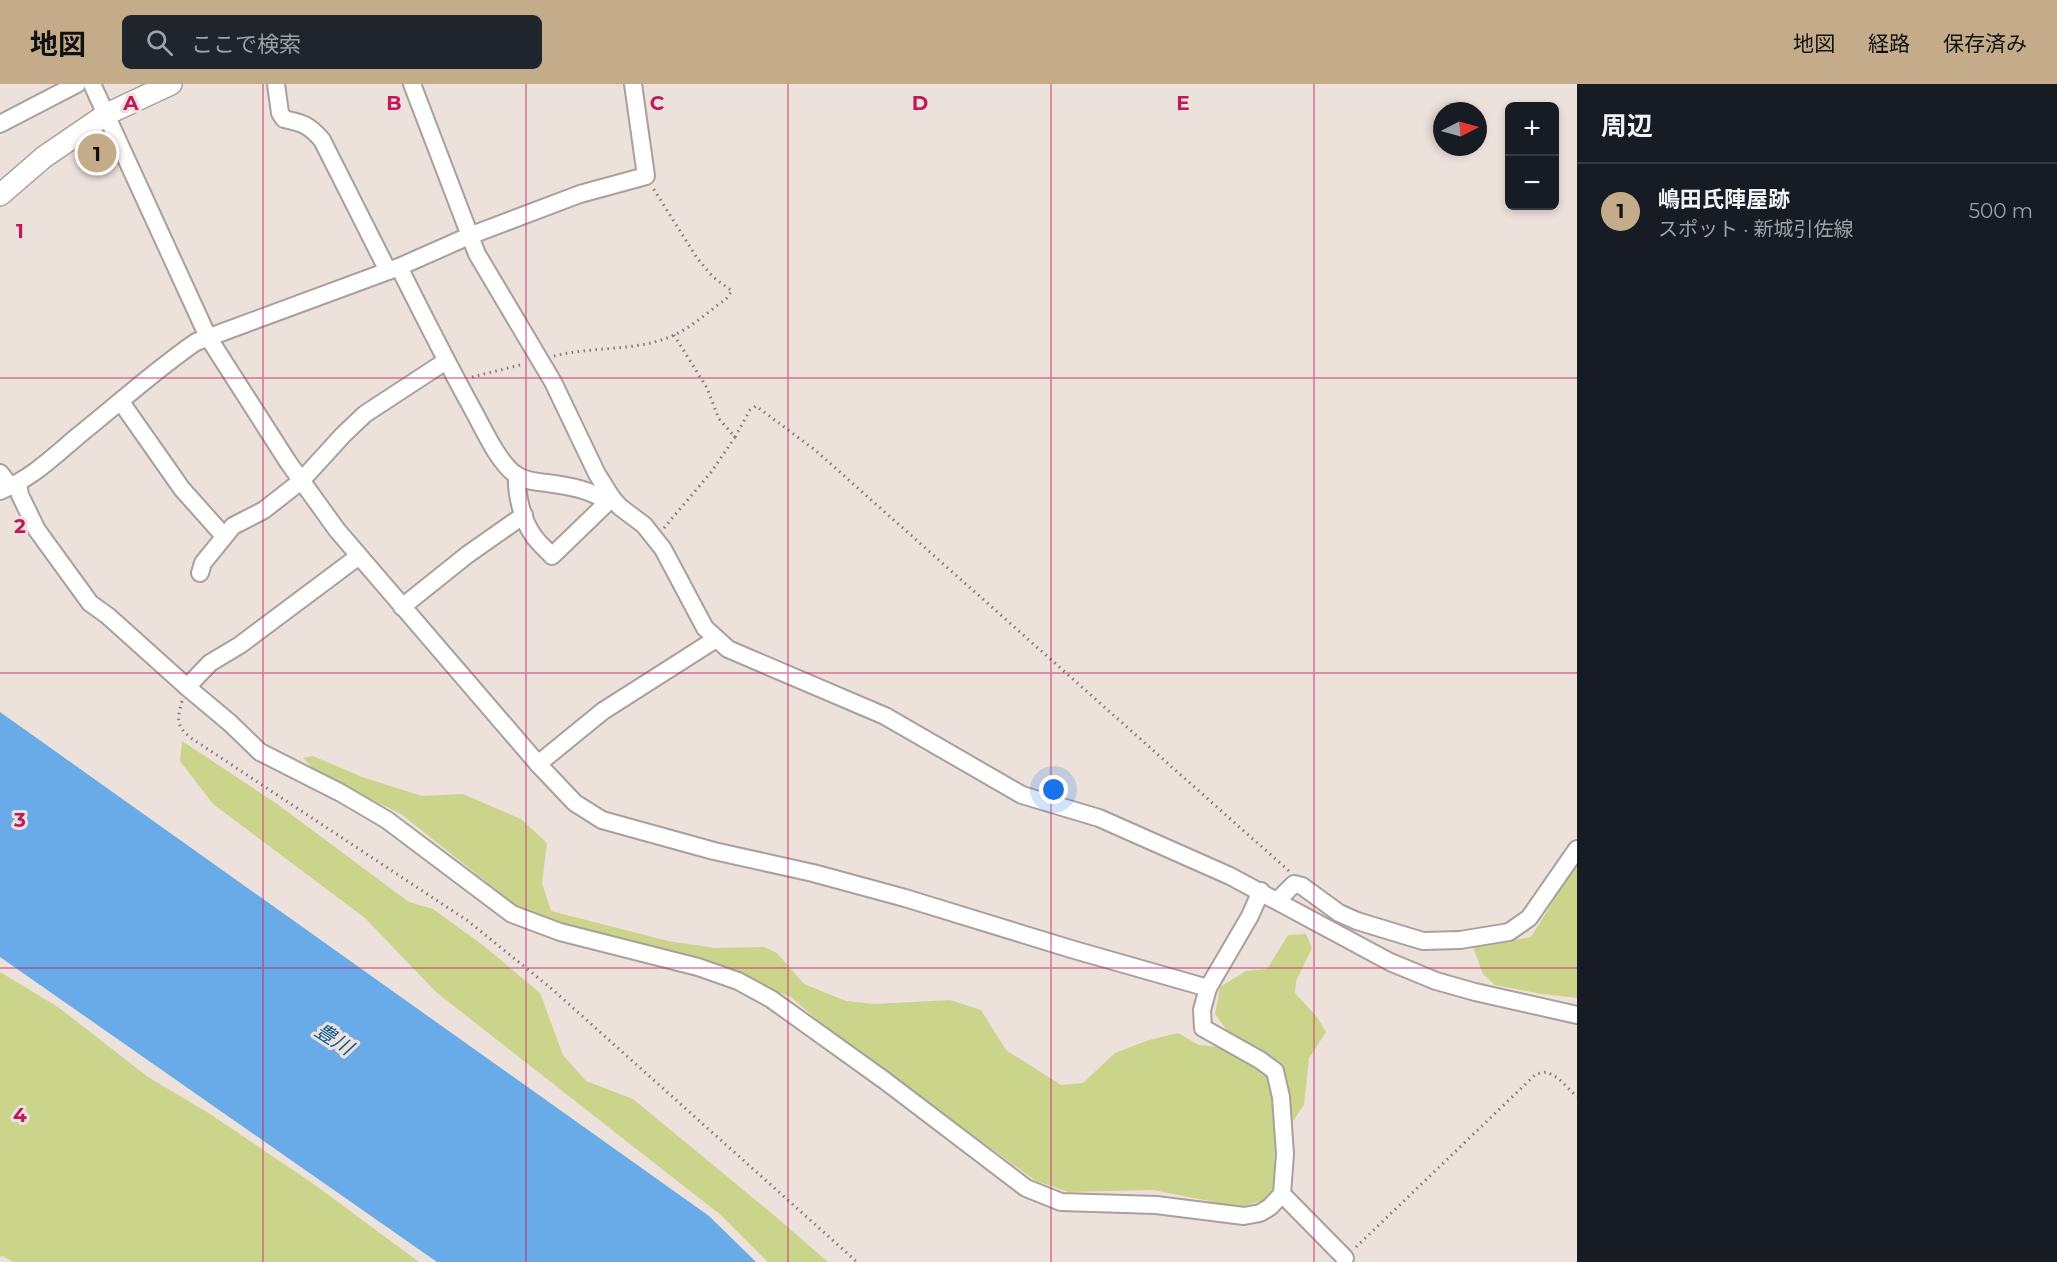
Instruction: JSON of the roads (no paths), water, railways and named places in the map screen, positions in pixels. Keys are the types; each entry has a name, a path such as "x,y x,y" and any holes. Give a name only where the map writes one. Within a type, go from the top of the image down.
{"main road":[{"path":"0,195 44,157 107,114 171,84"}],"street":[{"path":"0,124 77,84"},
{"path":"92,84 208,337 301,481 337,530 402,607 538,764 575,802 602,820 714,851 813,873 905,898 1208,988"},
{"path":"276,84 279,113 284,118 304,123 322,140 491,444 508,466 517,476 530,481 577,487 597,494 610,500 644,525 663,549 705,628 728,649 885,716 1022,795 1100,818 1261,891 1390,962 1436,981 1577,1015"},
{"path":"412,84 477,254 541,360 610,500"},
{"path":"10,487 43,468 172,359 208,337 394,269 470,236 580,194 646,176 633,84"},
{"path":"200,573 202,563 233,526 264,510 301,481 365,414 446,361"},
{"path":"121,402 182,489 224,536"},
{"path":"0,473 10,487 20,495 37,530 90,603 108,616 260,752 341,793 387,820 512,914 560,932 698,967 738,981 771,999 884,1080 1026,1188 1061,1202 1156,1205 1244,1216 1260,1213 1270,1207 1282,1194 1285,1154 1281,1097 1275,1071 1203,1028 1202,1010 1208,988 1250,915 1261,891"},
{"path":"517,476 516,484 524,515 532,534 552,556 610,500"},
{"path":"402,607 459,561 524,515"},
{"path":"187,687 210,663 240,645 359,556"},
{"path":"538,764 615,702 716,639"},
{"path":"1278,900 1294,884 1302,886 1339,913 1357,921 1423,940 1460,940 1509,932 1529,918 1577,849"},
{"path":"1282,1194 1345,1258"}],"water":[{"name":"豊川","path":"0,712 709,1216 756,1262 437,1262 0,957"}],"place":[{"name":"嶋田氏陣屋跡","path":"97,153"}]}
